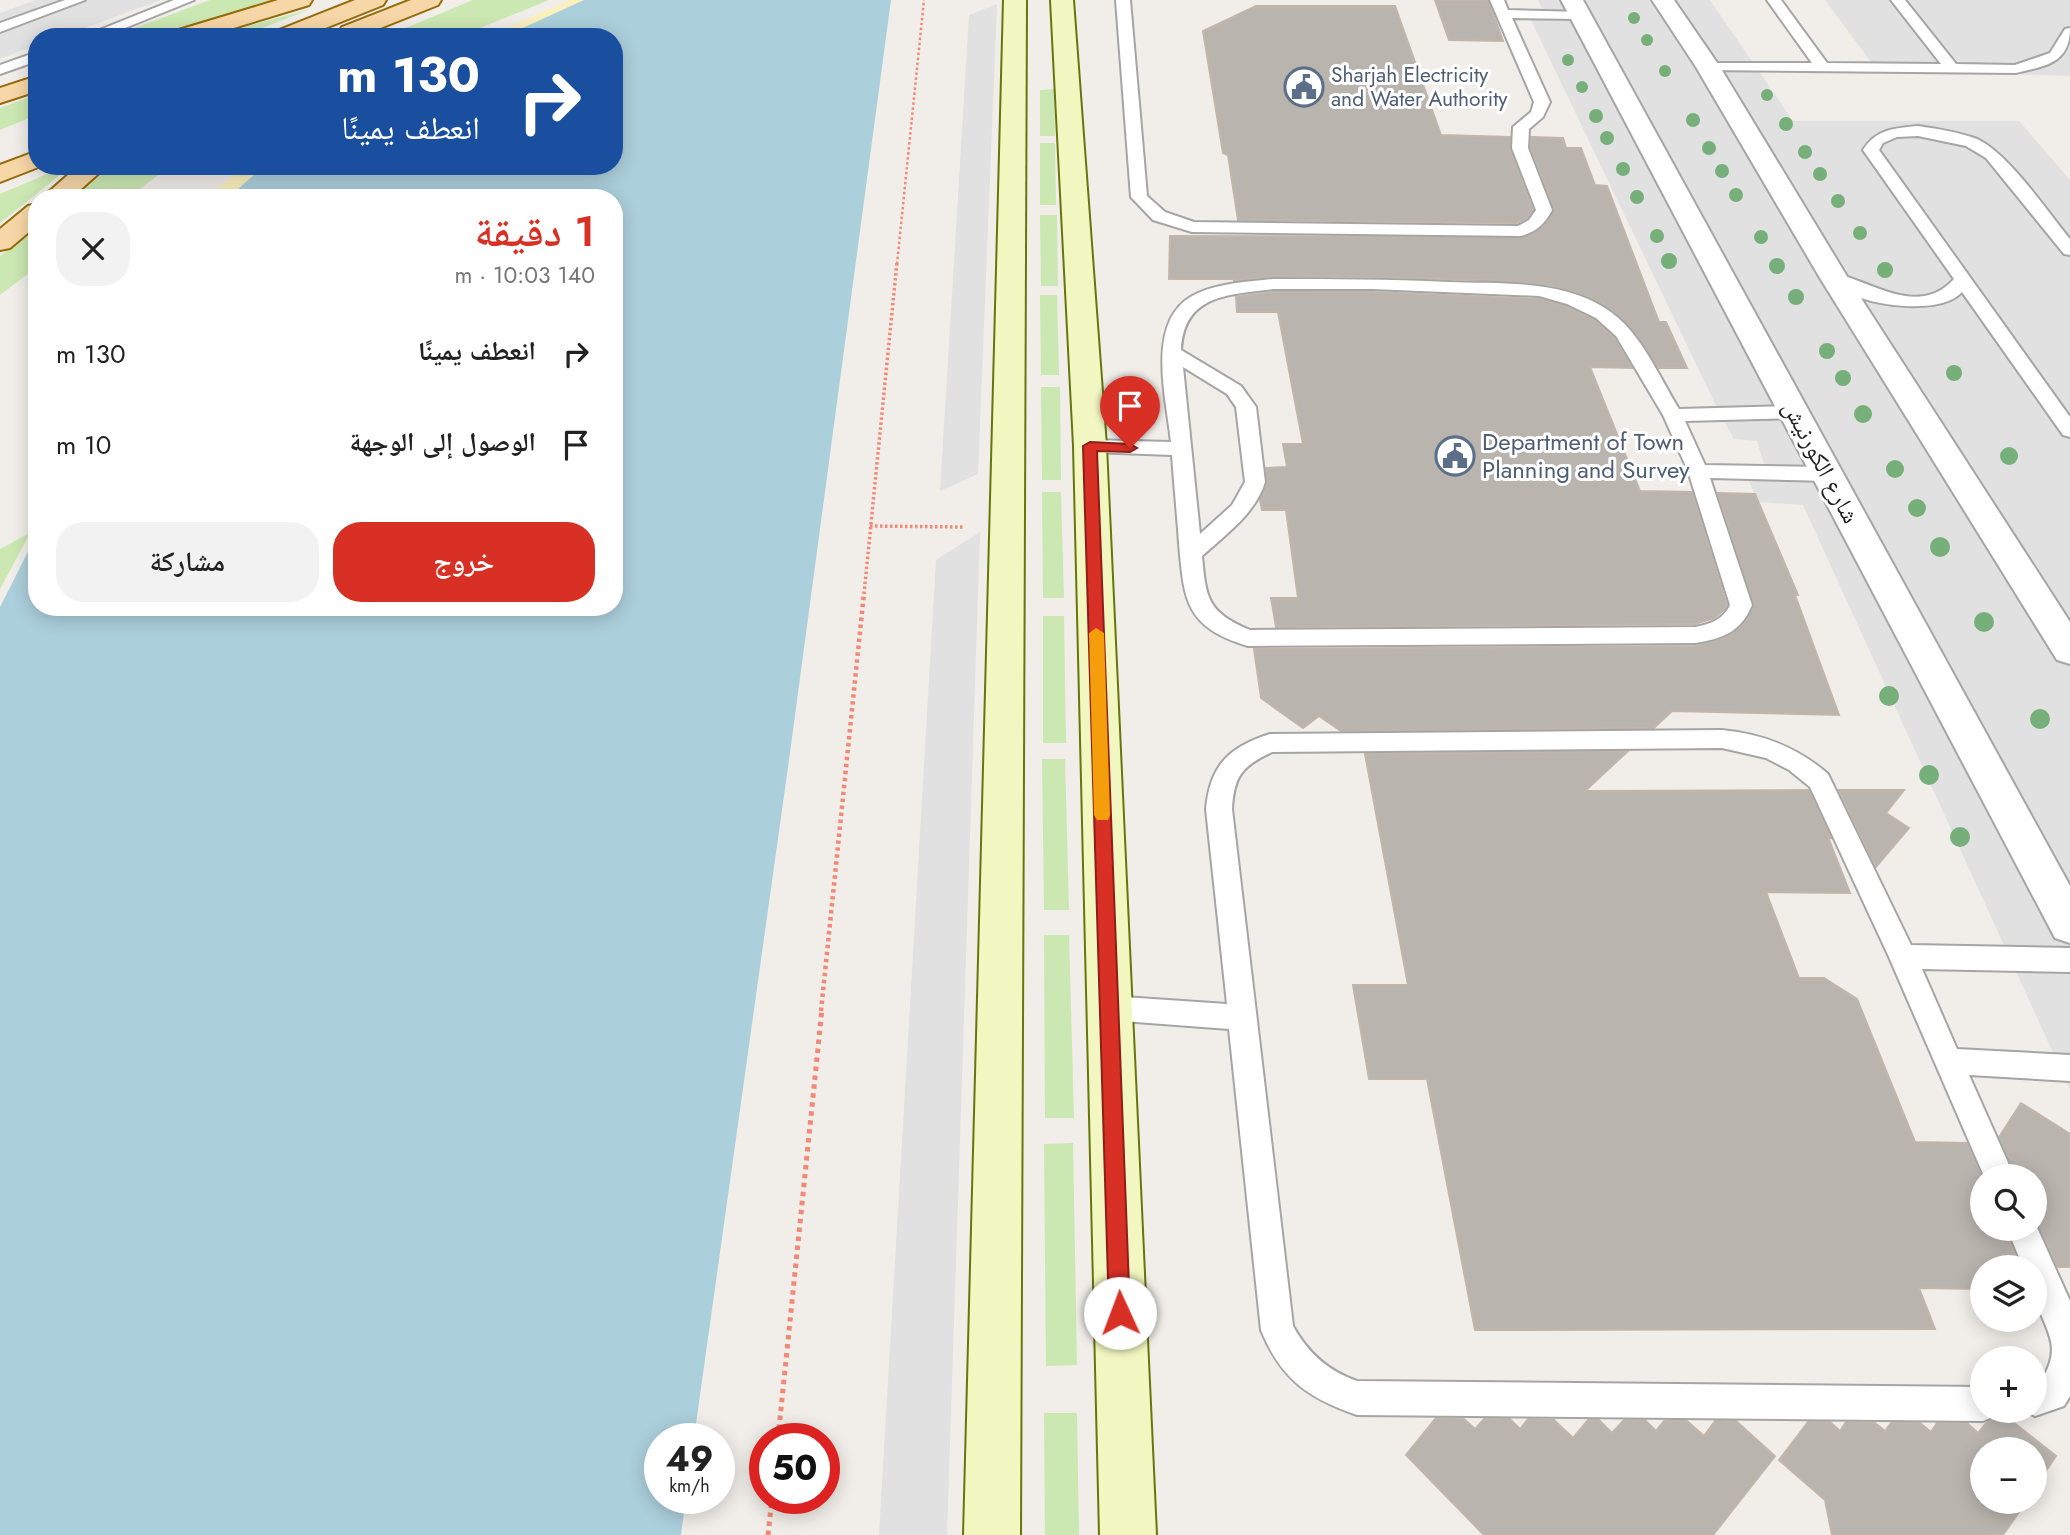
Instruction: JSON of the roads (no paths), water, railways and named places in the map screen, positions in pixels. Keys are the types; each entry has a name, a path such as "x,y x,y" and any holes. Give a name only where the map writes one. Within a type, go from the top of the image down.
{"main road":[{"path":"209,28 301,0"},
{"path":"305,28 375,0"},
{"path":"361,28 430,0"},
{"path":"992,1535 1015,0"},
{"path":"1062,0 1090,446 1128,1535"},
{"path":"0,96 28,86"},
{"path":"0,148 28,137"},
{"path":"0,174 28,163"},
{"path":"66,189 83,175"},
{"path":"0,242 28,219"}],"street":[{"path":"1663,0 1707,67 1834,278 2067,637"},
{"name":"شارع الكورنيش","path":"1575,8 2070,925"}],"lane":[{"path":"0,28 78,0"},
{"path":"113,28 187,0"},
{"path":"1123,0 1139,197 1159,216 1192,227 1521,231 1533,225 1541,218 1544,210 1520,148 1520,134 1521,127 1538,114 1542,102 1500,7 1575,8"},
{"path":"1774,0 1823,68"},
{"path":"1898,0 1953,70"},
{"path":"1707,67 2003,70 2038,64 2055,56 2070,32"},
{"path":"0,70 28,59"},
{"path":"2070,250 1992,155 1972,144 1946,135 1918,131 1894,133 1877,139 1871,150 2070,431"},
{"path":"1834,278 1871,295 1915,302 1948,296 1962,281"},
{"path":"1273,284 1372,284 1539,291 1573,300 1592,309 1623,333 1674,415 1698,471 1741,605 1737,617 1728,626 1713,633 1248,638 1228,631 1212,621 1201,608 1195,594 1171,336 1177,317 1195,301 1232,290 1273,284"},
{"path":"1172,352 1234,390 1242,398 1246,407 1255,482 1247,501 1191,554"},
{"path":"1674,415 1794,412"},
{"path":"1090,446 1181,449"},
{"path":"1698,471 1827,474"},
{"path":"1970,1404 1357,1398 1331,1390 1308,1375 1290,1354 1277,1331 1219,809 1219,787 1228,768 1247,752 1270,743 1722,739 1749,741 1800,764 1819,781 1903,957 1994,1164"},
{"path":"1903,957 2070,960"},
{"path":"1109,1009 1242,1017"},
{"path":"1949,1060 2070,1068"},
{"path":"2028,1241 2066,1329 2069,1367 2052,1394 2047,1395"}],"water":[{"path":"584,0 891,0 696,1423 644,1423 644,1514 684,1514 681,1535 0,1535 0,607 28,552 28,616 623,616 623,189 238,189 254,175 623,175 623,28 523,28"}],"place":[{"name":"Sharjah Electricity and Water Authority","path":"1304,87"},
{"name":"Department of Town Planning and Survey","path":"1455,456"}]}
